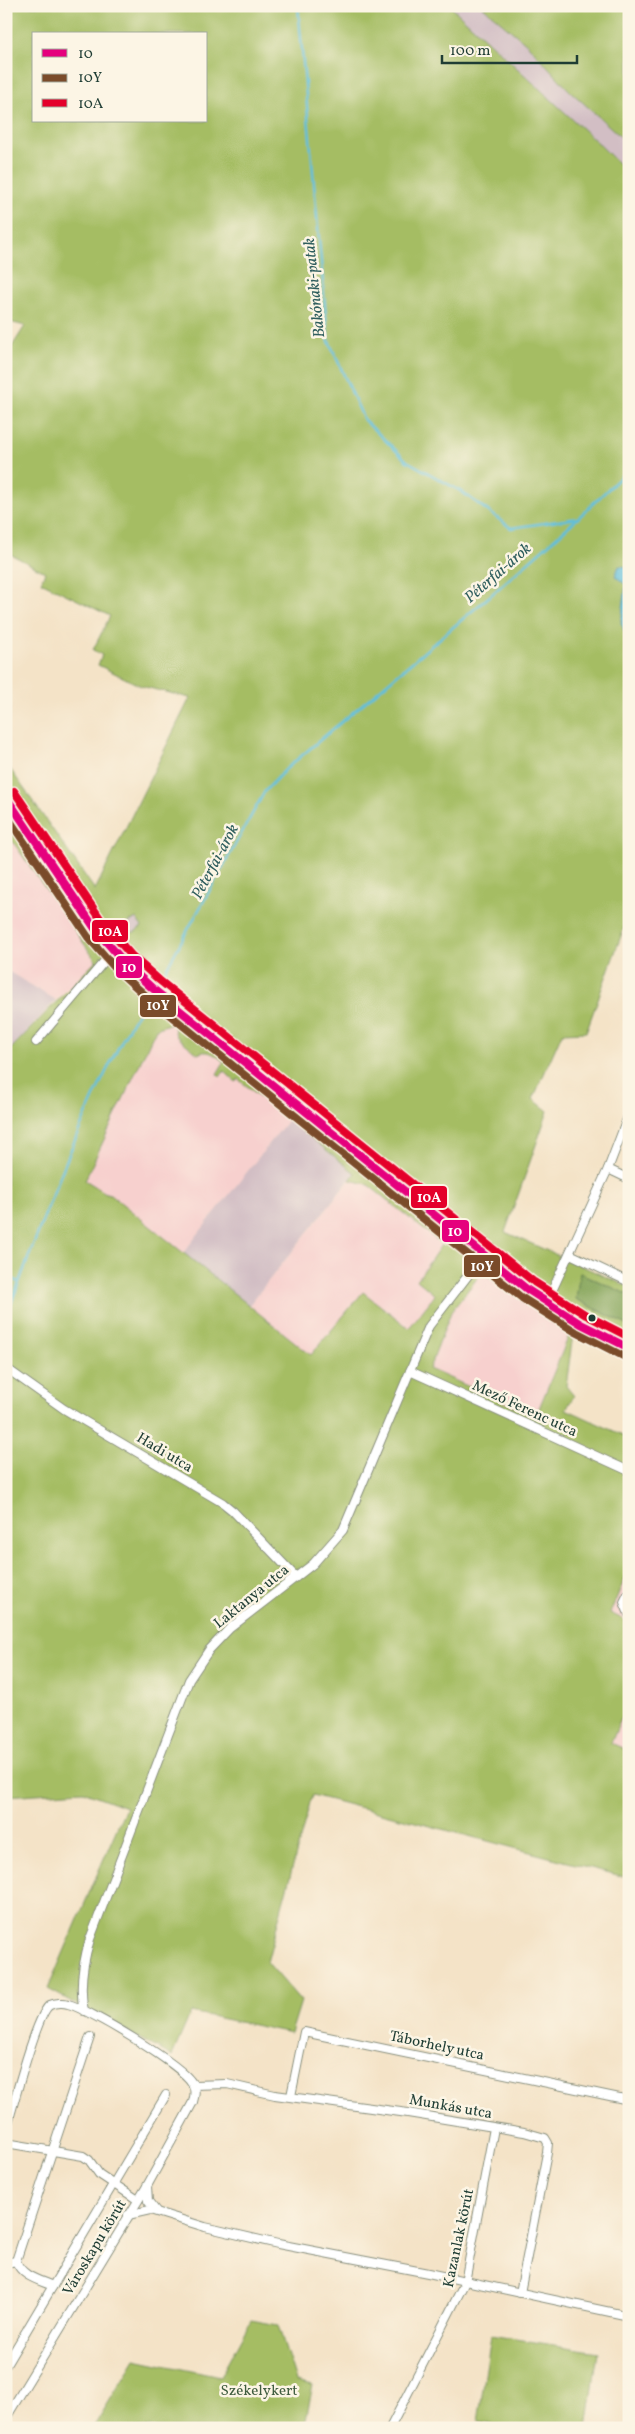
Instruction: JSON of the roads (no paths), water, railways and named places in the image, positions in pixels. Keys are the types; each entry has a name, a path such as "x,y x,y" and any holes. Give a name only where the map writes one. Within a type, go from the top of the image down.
{"main road":[{"path":"6,797 91,922 113,951 156,992 483,1256 546,1304 629,1348"}],"street":[{"path":"36,1042 113,951"},
{"path":"546,1304 608,1169 629,1114"},
{"path":"608,1169 629,1178"},
{"path":"570,1254 629,1282"},
{"name":"Laktanya utca","path":"84,2011 82,1986 85,1958 90,1939 189,1680 209,1650 230,1628 296,1577 331,1546 349,1518 410,1371 436,1316 483,1256"},
{"name":"Hadi utca","path":"6,1368 64,1409 233,1510 296,1577"},
{"name":"Mező Ferenc utca","path":"410,1371 629,1471"},
{"path":"629,1592 624,1602 629,1614"},
{"path":"6,2130 35,2033 44,2010 51,2004 70,2004 84,2011 172,2063 194,2085"},
{"name":"Táborhely utca","path":"291,2096 304,2032 629,2100"},
{"path":"54,2286 26,2275 21,2271 16,2261 51,2150 90,2037"},
{"name":"Munkás utca","path":"194,2085 220,2083 541,2135 548,2143 520,2293"},
{"name":"Városkapu körút","path":"6,2418 146,2186 193,2102 194,2085"},
{"path":"6,2364 166,2095"},
{"name":"Kazanlak körút","path":"390,2428 465,2282 494,2128"},
{"path":"6,2143 87,2158 99,2174 138,2200"},
{"path":"146,2186 148,2201 157,2212"},
{"path":"128,2215 143,2210 157,2212 278,2244 629,2316"},
{"path":"6,2263 16,2261"}],"water":[{"path":"619,566 629,567 629,642 621,623 626,585 615,576"}],"waterway":[{"name":"Bakónaki-patak","path":"298,6 328,339 364,420 407,461 462,492 511,528 578,518 629,469"},
{"name":"Péterfai-árok","path":"156,987 265,791 286,769 491,595 578,518"},
{"name":"Péterfai-árok","path":"6,1317 79,1130 113,1057 132,1022 152,994"},
{"path":"6,1277 19,1282"}],"park label":[{"name":"Székelykert","path":"259,2390"}]}
